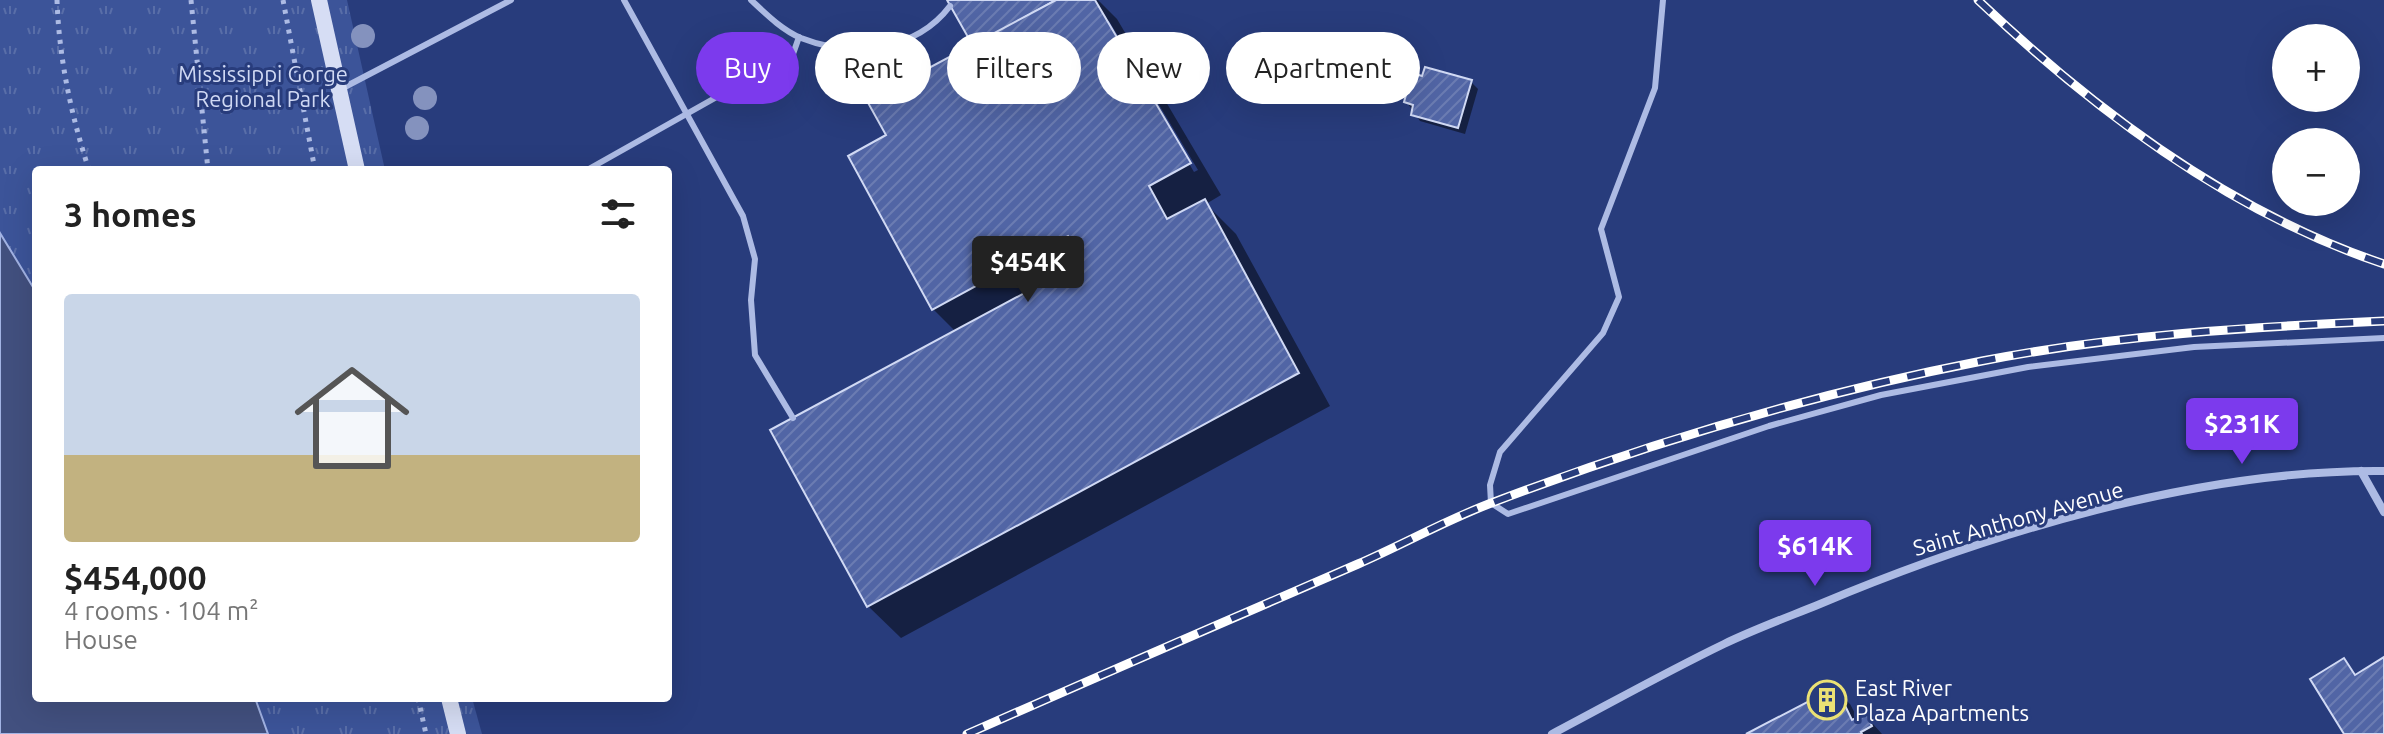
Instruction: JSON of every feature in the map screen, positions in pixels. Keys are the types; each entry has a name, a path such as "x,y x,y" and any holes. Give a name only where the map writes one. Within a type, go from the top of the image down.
{"street":[{"path":"319,0 356,166"},
{"path":"2361,471 2384,512"},
{"name":"Saint Anthony Avenue","path":"1552,734 1726,643 1885,577 1983,543 2175,493 2272,478 2384,471"},
{"path":"450,702 458,734"}],"lane":[{"path":"340,90 511,0"},
{"path":"624,0 743,216 755,259 751,300 755,355 793,418"},
{"path":"751,0 773,21 791,32"},
{"path":"1663,0 1655,88 1601,229 1619,297 1603,333 1500,452 1490,485 1491,503 1508,514 1769,426 1881,395 2028,367 2194,347 2384,338"},
{"path":"799,37 831,47 864,48 898,44 929,28 950,6"},
{"path":"594,166 704,104"}],"path":[{"path":"57,0 57,23 72,118 88,166"},
{"path":"191,0 208,166"},
{"path":"283,0 314,166"},
{"path":"419,702 426,734"}],"green space":[{"name":"Mississippi Gorge Regional Park","path":"0,0 347,0 384,166 32,166 32,347 0,296"},
{"path":"230,702 473,702 482,734 242,734"}],"shaded area":[{"path":"0,233 32,285 32,702 256,702 268,734 0,734"}],"building":[{"path":"947,0 1056,0 998,32 965,32"},
{"path":"1056,0 1095,0 1114,32 1097,32 1097,104 1156,104 1191,163 1149,186 1167,219 1205,199 1299,373 867,607 770,430 1082,262 1068,236 932,310 848,156 886,135 869,104 931,104 931,67 947,58 947,104 1081,104 1081,32 996,32"},
{"path":"1425,67 1472,80 1458,128 1411,115 1413,105 1410,104 1420,104"},
{"path":"2384,657 2384,734 2344,734 2310,679 2344,658 2355,675"},
{"name":"East River Plaza Apartments","path":"1836,687 1852,720 1866,713 1872,726 1862,734 1746,734"}],"railway":[{"path":"1978,0 2069,80 2167,154 2272,217 2327,243 2384,264"},
{"path":"967,734 1477,509 1614,459 1735,421 1858,388 2032,352 2183,334 2384,321"}],"place":[{"name":"East River Plaza Apartments","path":"1827,700"}]}
